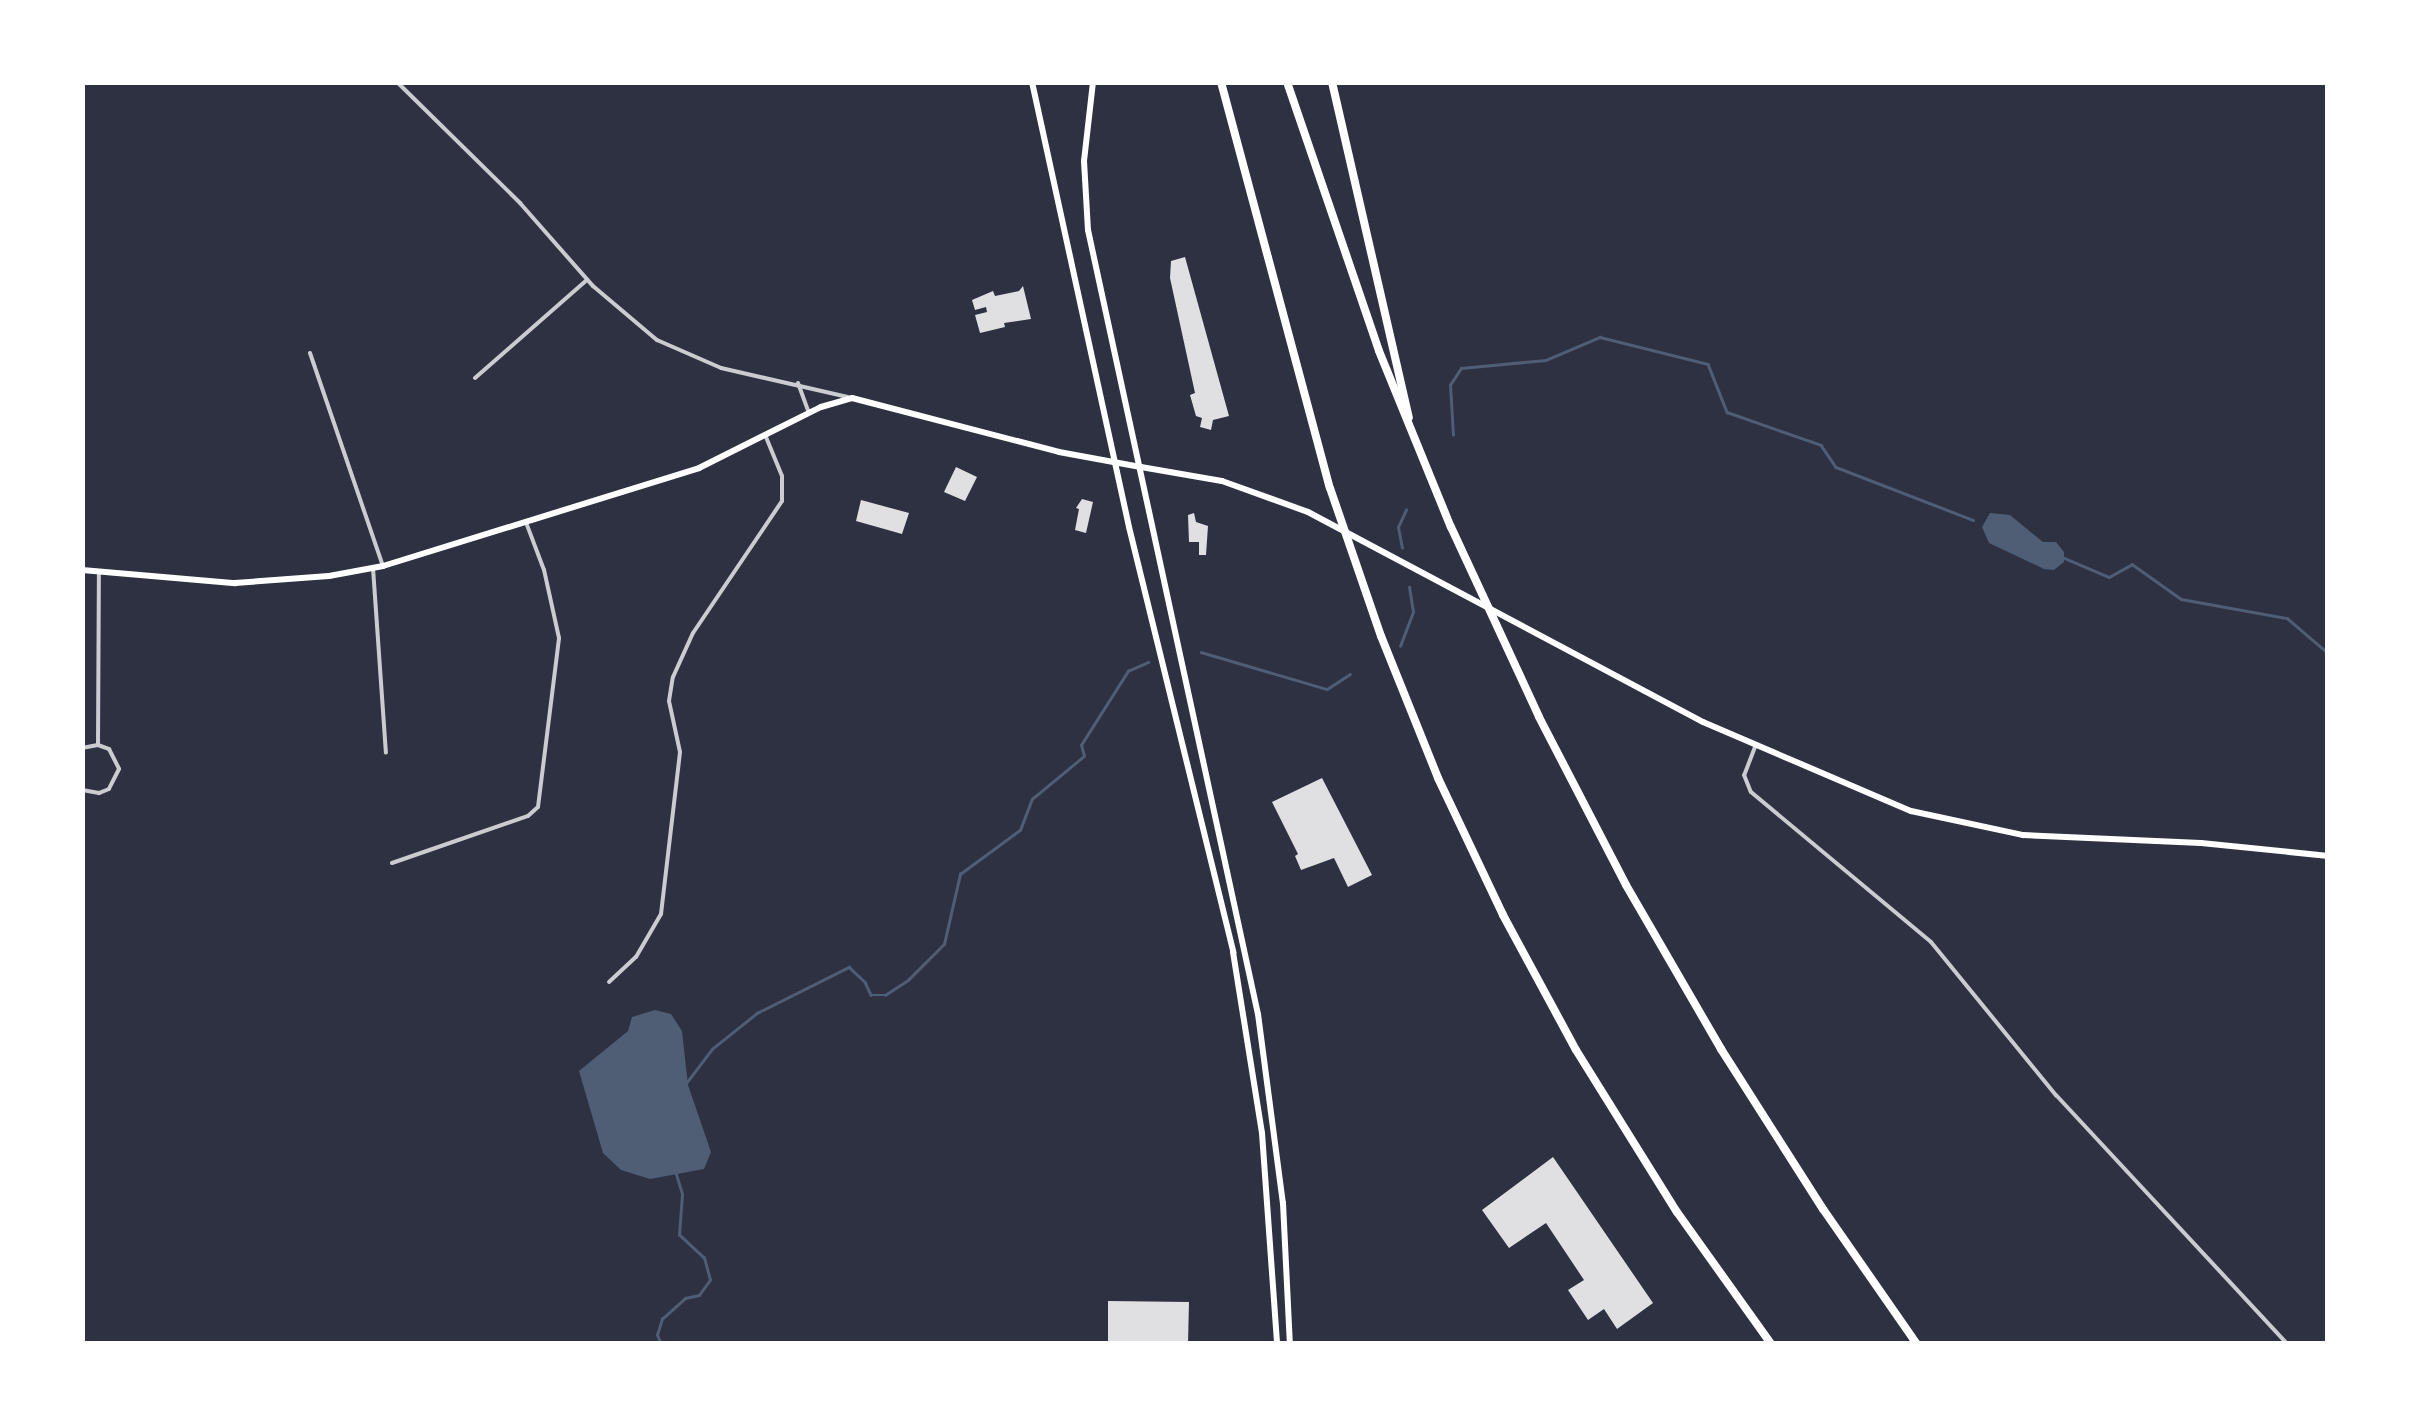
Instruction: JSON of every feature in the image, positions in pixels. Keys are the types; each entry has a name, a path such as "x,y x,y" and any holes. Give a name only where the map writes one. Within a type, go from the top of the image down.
{"highway":[{"path":"1220,82 1330,488 1431,760 1530,966 1635,1148 1771,1344"},
{"path":"1286,82 1360,300 1413,436 1507,652 1608,852 1692,1000 1781,1146 1917,1344"},
{"path":"1332,82 1413,436"}],"main road":[{"path":"1032,82 1115,463 1214,864 1242,1000 1262,1133 1277,1344"},
{"path":"1093,82 1085,143 1086,214 1258,1014 1283,1203 1290,1344"},
{"path":"82,570 235,583 383,566 698,468 808,414 852,398 1115,463 1222,482 1308,512 1755,747 1911,811 1968,826 2039,836 2201,843 2328,856"}],"street":[{"path":"398,82 520,202 587,280 635,324 677,352 721,368 852,398"},
{"path":"475,378 587,280"},
{"path":"310,354 383,566"},
{"path":"798,383 808,414"},
{"path":"610,982 636,958 661,914 680,752 669,701 673,677 693,633 782,501 782,476 766,437"},
{"path":"392,863 528,816 538,807 559,662 559,630 527,524"},
{"path":"373,568 386,753"},
{"path":"98,745 99,572"},
{"path":"82,748 98,745 113,752 119,774 104,792 82,790"},
{"path":"1755,747 1744,776 1751,792 1931,942 2056,1095 2287,1344"}],"water":[{"path":"1990,513 2010,515 2043,542 2056,542 2064,552 2064,562 2054,570 2044,569 1989,543 1982,527"},
{"path":"655,1010 671,1014 682,1031 688,1085 711,1152 704,1169 650,1179 621,1170 603,1153 579,1071 628,1031 632,1017"}],"building":[{"path":"1185,257 1229,416 1213,420 1211,430 1200,427 1202,418 1196,416 1190,395 1195,393 1170,278 1171,261"},
{"path":"1023,286 1031,319 1004,323 1005,327 980,333 975,315 987,312 986,307 975,310 972,300 993,291 995,296 1019,291"},
{"path":"956,467 977,477 965,501 944,492"},
{"path":"1082,499 1093,502 1086,533 1075,530 1079,509 1076,508"},
{"path":"861,500 909,513 902,534 856,521"},
{"path":"1194,513 1196,522 1208,526 1206,555 1199,555 1199,542 1189,542 1188,515"},
{"path":"1322,778 1372,875 1348,887 1334,858 1301,870 1295,856 1298,854 1272,802"},
{"path":"1553,1157 1653,1303 1617,1329 1604,1309 1588,1320 1568,1290 1584,1280 1546,1223 1509,1248 1482,1210"},
{"path":"1108,1301 1189,1302 1188,1344 1108,1344"}],"waterway":[{"path":"1453,435 1450,385 1461,368 1546,360 1600,337 1708,364 1727,412 1821,445 1836,467 1973,520"},
{"path":"1402,548 1398,527 1406,510"},
{"path":"2062,557 2109,577 2132,564 2181,599 2287,618 2328,653"},
{"path":"1400,646 1413,612 1409,587"},
{"path":"1201,652 1327,689 1350,674"},
{"path":"687,1082 712,1049 757,1013 849,967 865,982 871,995 885,995 908,980 944,944 960,874 1020,830 1032,799 1084,756 1081,745 1128,671 1148,662"},
{"path":"661,1344 657,1335 662,1319 685,1298 699,1295 710,1280 704,1258 679,1235 682,1194 676,1174"}]}
